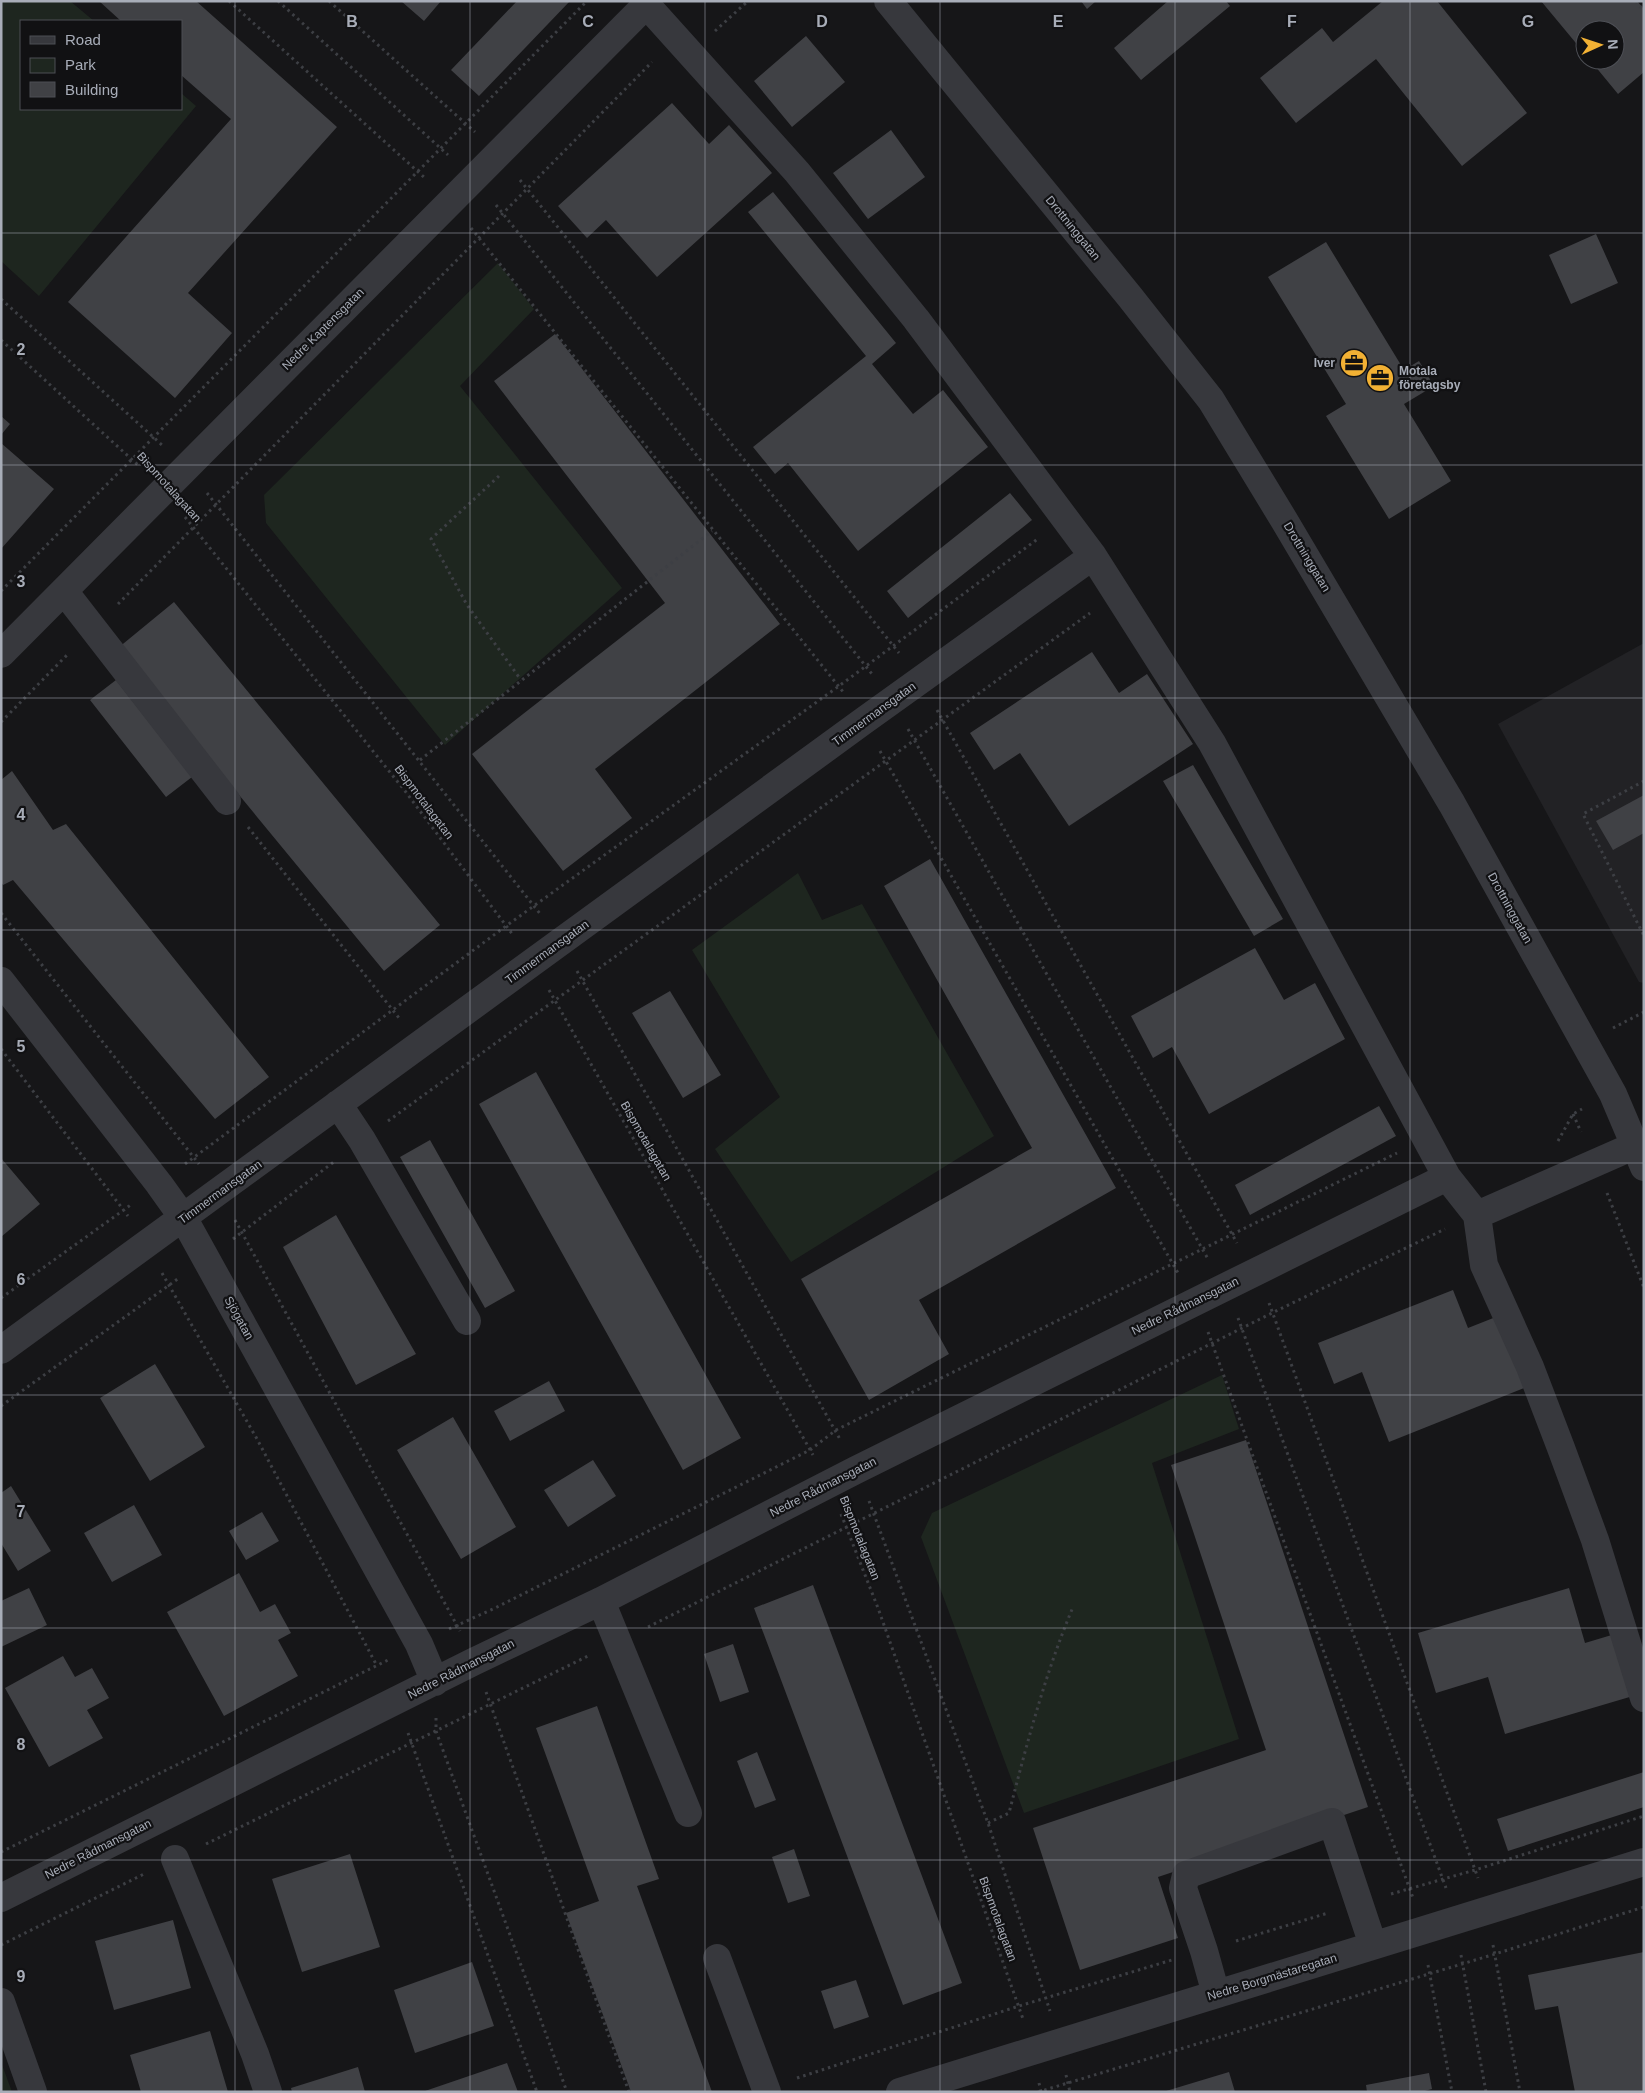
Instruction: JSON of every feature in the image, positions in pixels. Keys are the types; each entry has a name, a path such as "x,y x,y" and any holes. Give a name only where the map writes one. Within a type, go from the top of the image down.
{"street":[{"name":"Drottninggatan","path":"888,1 1124,290 1211,400 1290,528 1452,804 1613,1094 1640,1156"},
{"path":"644,3 797,172 916,319 1093,556 1212,743 1447,1177 1470,1207 1484,1265 1530,1367 1595,1540 1644,1698"},
{"name":"Nedre Kaptensgatan","path":"1,654 474,180 644,3"},
{"name":"Timmermansgatan","path":"1,1350 184,1219 418,1045 1093,556"},
{"path":"64,591 227,801"},
{"name":"Sjögatan","path":"1,980 160,1184 184,1219 419,1644 435,1682"},
{"path":"338,1104 362,1140 467,1321"},
{"path":"1470,1207 1595,1163 1640,1156"},
{"name":"Nedre Rådmansgatan","path":"1,1898 473,1662 601,1601 856,1470 1447,1177"},
{"path":"601,1601 688,1813"},
{"path":"1216,1994 1183,1888 1186,1875 1332,1822 1373,1946"},
{"path":"174,1859 255,2054 268,2092"},
{"name":"Nedre Borgmästaregatan","path":"900,2092 1644,1862"},
{"path":"717,1958 767,2092"},
{"path":"1,2002 33,2092"}],"path":[{"path":"228,1 451,202 538,308 712,530 839,686 886,761 1174,1265 1213,1343 1411,1889 1430,1974 1452,2092"},
{"path":"278,1 442,149 474,180 502,212 867,666 914,739 1203,1250 1242,1328 1444,1880 1463,1964 1486,2092"},
{"path":"329,1 467,124 498,154 527,187 894,645 942,719 1233,1235 1274,1312 1475,1870 1487,1910 1520,2092"},
{"path":"1,591 467,124 587,1"},
{"path":"1,722 527,187 683,45 748,1"},
{"path":"1636,1 1644,11"},
{"path":"1,299 154,437 186,468 217,503 534,905 560,943 836,1430 856,1470 874,1513 988,1823 1047,1998 1070,2092"},
{"name":"Bispmotalagatan","path":"1,340 132,459 194,527 404,791 506,926 555,1000 810,1450 847,1527 878,1608 1016,1997 1032,2051 1040,2091"},
{"path":"499,476 431,539 467,605 521,680"},
{"path":"1,1298 160,1184 534,905 867,666 1065,519"},
{"path":"420,760 712,530"},
{"path":"1,1406 206,1259 362,1140 1117,594"},
{"path":"1644,781 1583,814 1644,936"},
{"path":"227,801 418,1045"},
{"path":"1,913 194,1157 219,1192 457,1624 491,1703 629,2092"},
{"path":"1,1049 124,1210 146,1246 257,1439 396,1702 537,2092"},
{"path":"1554,1146 1573,1114 1613,1094"},
{"path":"1573,1114 1595,1163 1644,1288"},
{"path":"1,1852 810,1450 836,1430 1174,1265 1426,1138"},
{"path":"1,1945 618,1642 1274,1312 1452,1226 1470,1207"},
{"path":"988,1823 1009,1813 1044,1684 1055,1649 1073,1607"},
{"path":"435,1682 436,1731 567,2092"},
{"path":"1040,2091 1463,1964 1644,1907"}],"shaded area":[{"path":"1644,643 1644,983 1639,982 1498,724"}],"green space":[{"path":"1,1 70,1 93,20 20,20 20,110 182,110 182,94 196,106 39,296 1,261"},
{"path":"498,263 534,309 460,386 622,588 445,745 266,523 264,495"},
{"path":"798,873 822,920 862,904 994,1136 791,1262 715,1149 780,1097 692,950"},
{"path":"1222,1375 1239,1429 1152,1463 1239,1739 1024,1813 921,1537 932,1513"},
{"path":"1,2062 12,2092 1,2092"}],"building":[{"path":"99,1 196,1 337,127 188,293 232,333 175,398 68,302 231,119 182,76 182,20 120,20"},
{"path":"401,1 441,1 424,21"},
{"path":"517,1 570,1 479,96 451,70"},
{"path":"1081,1 1096,1 1087,9"},
{"path":"1168,1 1226,1 1230,6 1141,80 1114,48"},
{"path":"1383,1 1437,1 1527,113 1462,166 1376,59 1296,123 1260,78 1322,28 1333,42"},
{"path":"1541,1 1637,1 1644,9 1644,72 1618,94 1598,70 1625,70 1625,20 1575,20 1575,42"},
{"path":"806,36 845,82 792,127 754,81"},
{"path":"672,103 709,144 729,125 772,173 657,277 606,220 587,238 558,206"},
{"path":"891,130 925,177 868,219 833,173"},
{"path":"773,192 896,343 872,364 913,414 943,390 988,447 858,551 788,463 775,474 753,447 866,356 748,212"},
{"path":"1596,234 1618,283 1571,304 1549,255"},
{"name":"Motala företagsby","path":"1326,242 1404,370 1419,361 1434,386 1404,404 1451,481 1389,519 1326,416 1346,404 1268,277"},
{"path":"555,334 780,624 595,769 632,818 563,871 472,754 665,603 494,381"},
{"path":"1,416 10,424 1,435"},
{"path":"1,443 54,489 1,549"},
{"path":"1010,493 1032,520 908,618 887,591"},
{"path":"174,602 440,925 384,971 118,648"},
{"path":"1092,652 1119,693 1147,674 1193,744 1069,826 1020,753 994,770 970,733"},
{"path":"116,680 192,777 166,797 90,700"},
{"path":"1193,765 1283,919 1254,936 1163,781"},
{"path":"12,771 53,830 66,824 269,1077 215,1119 13,880 3,885 1,882 1,780"},
{"path":"1644,795 1644,833 1613,850 1596,821"},
{"path":"930,859 1116,1188 919,1300 949,1354 869,1400 801,1279 1032,1148 884,886"},
{"path":"1255,948 1284,1000 1315,983 1345,1039 1209,1114 1172,1047 1153,1058 1131,1016"},
{"path":"670,991 721,1075 683,1098 632,1013"},
{"path":"536,1072 741,1438 683,1470 479,1104"},
{"path":"1379,1106 1396,1136 1250,1215 1235,1185"},
{"path":"430,1140 515,1291 485,1308 400,1157"},
{"path":"1,1158 40,1204 1,1237"},
{"path":"336,1215 416,1354 356,1385 283,1247"},
{"path":"1453,1290 1468,1328 1511,1311 1539,1382 1389,1442 1362,1372 1334,1384 1318,1343"},
{"path":"155,1364 205,1447 150,1481 100,1398"},
{"path":"549,1381 565,1411 510,1441 494,1411"},
{"path":"453,1417 516,1527 461,1559 397,1450"},
{"path":"1246,1440 1368,1807 1158,1877 1178,1938 1080,1970 1033,1828 1266,1750 1171,1465"},
{"path":"593,1460 616,1496 568,1527 544,1490"},
{"path":"11,1486 51,1551 18,1571 1,1543 1,1493"},
{"path":"134,1505 162,1555 112,1582 84,1533"},
{"path":"262,1512 279,1541 246,1560 229,1531"},
{"path":"239,1573 260,1612 275,1604 291,1633 278,1640 298,1676 224,1716 167,1612"},
{"path":"813,1585 962,1983 903,2005 754,1608"},
{"path":"29,1588 47,1625 1,1647 1,1601"},
{"path":"1569,1588 1585,1643 1615,1634 1633,1696 1505,1734 1488,1677 1436,1693 1418,1633"},
{"path":"733,1644 749,1692 720,1702 704,1654"},
{"path":"63,1656 75,1677 92,1668 109,1698 87,1710 103,1738 49,1767 5,1688"},
{"path":"597,1706 659,1879 637,1886 712,2092 631,2092 566,1913 599,1901 536,1728"},
{"path":"757,1752 776,1800 755,1808 737,1761"},
{"path":"1644,1772 1644,1807 1508,1851 1497,1819"},
{"path":"794,1849 810,1896 788,1903 772,1857"},
{"path":"350,1854 380,1947 302,1972 272,1879"},
{"path":"173,1920 191,1988 114,2010 95,1941"},
{"path":"1644,1952 1644,2092 1575,2092 1558,2006 1535,2010 1528,1975"},
{"path":"472,1962 494,2026 415,2053 394,1990"},
{"path":"856,1980 869,2017 834,2029 821,1991"},
{"path":"210,2031 228,2092 141,2092 130,2055"},
{"path":"507,2063 518,2092 425,2092 425,2091"},
{"path":"358,2067 365,2092 292,2092 291,2088"},
{"path":"1229,2072 1235,2092 1166,2092 1166,2091"},
{"path":"1429,2073 1432,2089 1421,2092 1367,2092 1366,2085"}],"place":[{"name":"Iver","path":"1354,363"},
{"name":"Motala företagsby","path":"1380,378"}]}
